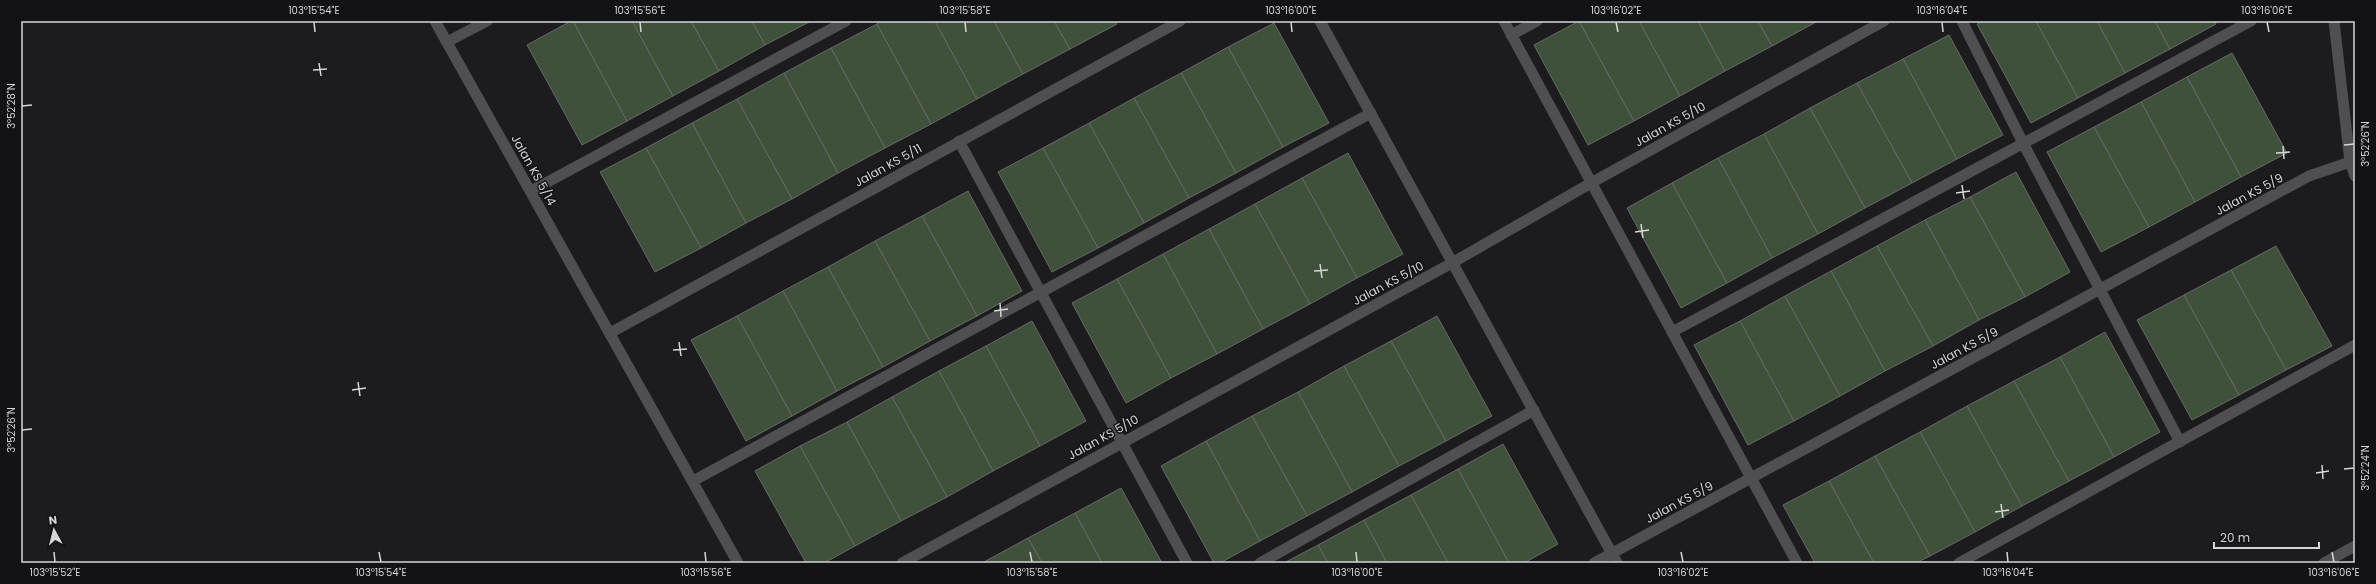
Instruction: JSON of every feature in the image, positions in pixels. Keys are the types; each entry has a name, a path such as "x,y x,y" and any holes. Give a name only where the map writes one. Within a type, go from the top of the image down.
{"street":[{"name":"Jalan KS 5/14","path":"435,21 738,563"},
{"path":"447,42 487,21"},
{"path":"531,191 846,21"},
{"name":"Jalan KS 5/11","path":"610,333 1180,21"},
{"path":"1320,21 1614,558"},
{"path":"1504,21 1797,563"},
{"path":"1511,35 1536,21"},
{"name":"Jalan KS 5/10","path":"902,563 1452,263 1591,182 1884,21"},
{"path":"1962,21 2023,143 2101,288 2180,442"},
{"path":"1672,332 2251,21"},
{"path":"2334,21 2350,162 2355,176"},
{"path":"693,481 1371,113"},
{"path":"959,141 1187,563"},
{"name":"Jalan KS 5/9","path":"1594,563 1614,558 1751,478 2310,176 2350,162"},
{"path":"1959,563 2355,345"},
{"path":"1260,563 1534,410"},
{"path":"2324,563 2355,546"}],"building":[{"path":"573,21 627,121 582,145 527,45"},
{"path":"573,21 632,21 673,96 627,121"},
{"path":"632,21 691,21 719,71 673,96"},
{"path":"691,21 752,21 765,45 719,71"},
{"path":"752,21 811,21 765,45"},
{"path":"882,21 935,21 977,99 931,124 877,24"},
{"path":"935,21 994,21 1023,74 977,99"},
{"path":"994,21 1054,21 1070,49 1023,74"},
{"path":"1054,21 1115,21 1117,24 1070,49"},
{"path":"1579,21 1634,121 1588,145 1534,45"},
{"path":"1579,21 1639,21 1680,96 1634,121"},
{"path":"1639,21 1698,21 1725,71 1680,96"},
{"path":"1698,21 1758,21 1772,46 1725,71"},
{"path":"1758,21 1818,21 1772,46"},
{"path":"1982,21 2036,21 2078,98 2031,123 1977,24"},
{"path":"2036,21 2097,21 2125,73 2078,98"},
{"path":"2097,21 2155,21 2170,49 2125,73"},
{"path":"2155,21 2215,21 2216,24 2170,49"},
{"path":"1274,23 1329,123 1283,147 1228,47"},
{"path":"877,24 931,124 885,148 831,48"},
{"path":"1949,35 2003,135 1957,159 1903,59"},
{"path":"1228,47 1283,147 1236,173 1181,73"},
{"path":"831,48 885,148 838,173 784,73"},
{"path":"2232,53 2287,153 2241,177 2187,77"},
{"path":"1903,59 1957,159 1912,183 1857,83"},
{"path":"784,73 838,173 792,199 737,99"},
{"path":"1181,73 1236,173 1189,198 1134,98"},
{"path":"2187,77 2241,177 2195,202 2141,102"},
{"path":"1857,83 1912,183 1865,208 1810,108"},
{"path":"1134,98 1189,198 1144,223 1089,123"},
{"path":"737,99 792,199 746,223 692,123"},
{"path":"2141,102 2195,202 2149,227 2094,127"},
{"path":"1810,108 1865,208 1818,234 1764,134"},
{"path":"692,123 746,223 701,248 646,148"},
{"path":"1089,123 1144,223 1098,248 1043,148"},
{"path":"2094,127 2149,227 2101,252 2047,152"},
{"path":"1764,134 1818,234 1772,258 1718,158"},
{"path":"646,148 701,248 655,272 600,172"},
{"path":"1043,148 1098,248 1052,272 998,172"},
{"path":"1348,153 1403,254 1357,278 1302,178"},
{"path":"1718,158 1772,258 1727,283 1672,183"},
{"path":"2016,172 2070,272 2025,297 1970,197"},
{"path":"1302,178 1357,278 1310,304 1255,204"},
{"path":"1672,183 1727,283 1681,308 1627,208"},
{"path":"968,191 1022,291 977,316 922,216"},
{"path":"1970,197 2025,297 1979,320 1925,220"},
{"path":"1255,204 1310,304 1263,329 1209,229"},
{"path":"922,216 977,316 930,341 875,241"},
{"path":"1925,220 1979,320 1933,346 1877,246"},
{"path":"1209,229 1263,329 1217,354 1163,254"},
{"path":"875,241 930,341 883,367 828,267"},
{"path":"1877,246 1933,346 1885,371 1831,271"},
{"path":"2276,246 2332,346 2286,370 2231,270"},
{"path":"1163,254 1217,354 1171,378 1117,279"},
{"path":"828,267 883,367 837,391 783,291"},
{"path":"2231,270 2286,370 2239,395 2184,295"},
{"path":"1831,271 1885,371 1840,396 1785,296"},
{"path":"1117,279 1171,378 1126,403 1072,303"},
{"path":"783,291 837,391 792,416 737,316"},
{"path":"2184,295 2239,395 2192,420 2137,320"},
{"path":"1785,296 1840,396 1794,421 1740,321"},
{"path":"737,316 792,416 746,441 691,340"},
{"path":"1437,316 1492,416 1446,441 1391,341"},
{"path":"1032,321 1086,421 1040,446 986,346"},
{"path":"1740,321 1794,421 1748,445 1694,345"},
{"path":"2105,332 2160,432 2114,457 2060,357"},
{"path":"1391,341 1446,441 1399,466 1344,366"},
{"path":"986,346 1040,446 993,471 939,371"},
{"path":"2060,357 2114,457 2069,481 2014,381"},
{"path":"1344,366 1399,466 1352,492 1298,392"},
{"path":"939,371 993,471 947,497 892,397"},
{"path":"2014,381 2069,481 2022,506 1967,406"},
{"path":"1298,392 1352,492 1307,516 1252,416"},
{"path":"892,397 947,497 901,521 847,422"},
{"path":"1967,406 2022,506 1975,532 1920,432"},
{"path":"1252,416 1307,516 1260,541 1206,441"},
{"path":"847,422 901,521 855,546 800,446"},
{"path":"1920,432 1975,532 1930,556 1875,456"},
{"path":"1206,441 1260,541 1220,563 1214,563 1161,466"},
{"path":"1503,444 1558,544 1524,563 1509,563 1458,469"},
{"path":"800,446 855,546 824,563 806,563 755,471"},
{"path":"1875,456 1930,556 1916,563 1874,563 1829,481"},
{"path":"1458,469 1509,563 1448,563 1411,495"},
{"path":"1829,481 1874,563 1815,563 1783,505"},
{"path":"1121,488 1162,563 1102,563 1075,513"},
{"path":"1411,495 1448,563 1387,563 1364,520"},
{"path":"1075,513 1102,563 1042,563 1028,538"},
{"path":"1364,520 1387,563 1328,563 1318,545"},
{"path":"1028,538 1042,563 982,563"},
{"path":"1318,545 1328,563 1284,563"}]}
